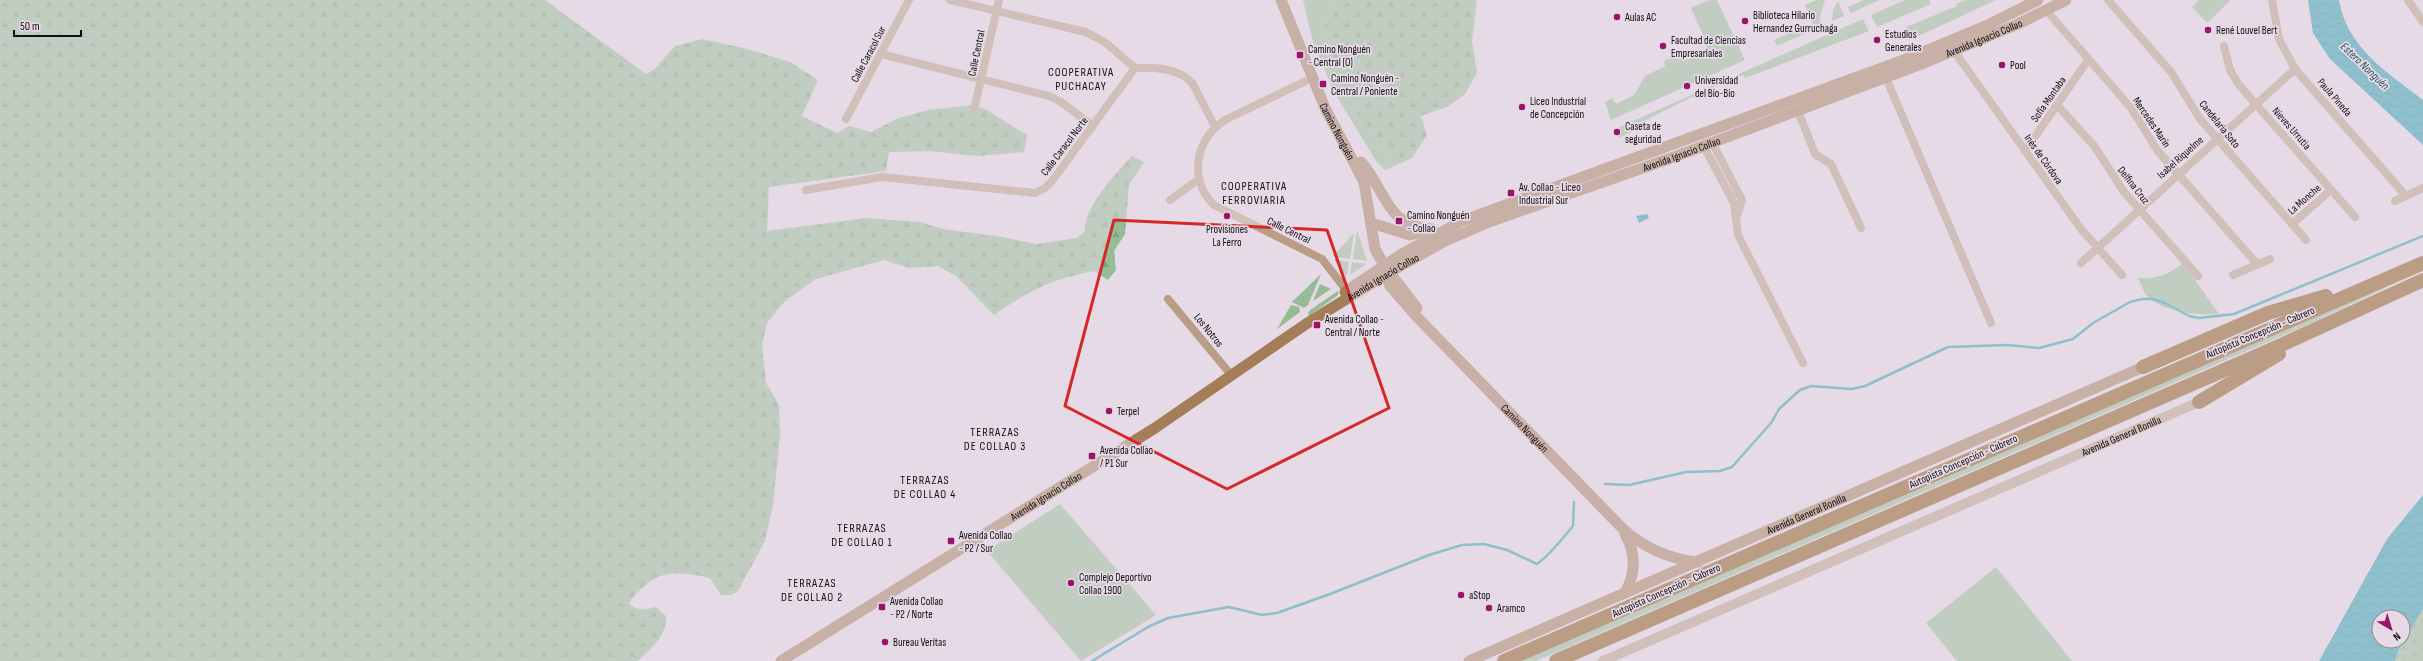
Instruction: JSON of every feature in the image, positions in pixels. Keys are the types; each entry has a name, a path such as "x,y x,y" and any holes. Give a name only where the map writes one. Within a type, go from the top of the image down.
{"highway":[{"name":"Autopista Concepción - Cabrero","path":"1504,661 2385,278 2423,263"},
{"path":"2143,368 2268,313 2385,278"},
{"name":"Autopista Concepción - Cabrero","path":"1556,661 2327,324 2423,280"},
{"path":"2199,402 2327,324"}],"main road":[{"name":"Camino Nonguén","path":"1281,0 1325,108 1349,150 1366,188 1375,249 1386,271 1390,286 1417,317 1622,528 1652,550 1675,559 1698,562"},
{"name":"Avenida Ignacio Collao","path":"781,661 1075,479 1232,376 1306,324 1462,221 1894,64 1990,24 2038,0"},
{"name":"Avenida Ignacio Collao","path":"1306,324 1347,291 1466,231 1798,111 1954,52 2066,0"},
{"path":"1349,150 1372,176 1400,219 1414,227 1432,229"},
{"path":"1371,223 1410,234 1462,221"},
{"name":"Avenida General Bonilla","path":"1469,661 2143,368"},
{"name":"Camino Nonguén","path":"1622,528 1631,546 1634,563 1632,578 1625,593"}],"street":[{"name":"Calle Caracol Sur","path":"846,119 909,0"},
{"path":"950,0 1092,34 1135,68 1167,69 1188,79 1193,84 1215,127"},
{"name":"Calle Central","path":"974,110 999,0"},
{"name":"Candelaria Soto","path":"2108,0 2171,72 2193,110 2306,240"},
{"name":"Paula Pineda","path":"2272,0 2277,33 2296,69 2406,196"},
{"path":"2408,0 2423,22"},
{"name":"Mercedes Marín","path":"2046,10 2131,108 2154,146 2257,264"},
{"name":"Nieves Urrutia","path":"2224,46 2232,75 2355,218"},
{"name":"Inés de Córdova","path":"1954,52 2097,249 2122,275"},
{"path":"881,54 1049,96 1061,102 1093,126"},
{"name":"Sofía Montaba","path":"2025,151 2088,60"},
{"name":"Calle Caracol Norte","path":"806,190 882,177 1035,192 1049,184 1135,68"},
{"name":"Isabel Riquelme","path":"2081,263 2296,69"},
{"name":"Calle Central","path":"1312,78 1227,119 1215,127 1201,149 1198,163 1198,179 1207,197 1219,208 1322,259 1347,291"},
{"path":"1886,78 1991,323"},
{"name":"Delfina Cruz","path":"2057,105 2095,147 2115,180 2139,210 2198,276"},
{"path":"1798,111 1815,154 1831,164 1860,228"},
{"path":"1707,144 1734,203 1737,217 1738,235 1804,363"},
{"path":"1170,200 1198,179"},
{"path":"2395,201 2423,188"},
{"name":"La Monche","path":"2292,224 2331,190"},
{"path":"2233,275 2270,258"},
{"name":"Los Notros","path":"1168,298 1232,376"},
{"name":"Avenida General Bonilla","path":"1604,661 2199,402"}],"highlighted area":[{"path":"1114,220 1327,230 1389,408 1227,489 1065,406"}],"green space":[{"path":"0,0 545,0 646,74 655,69 675,46 702,39 748,49 790,62 818,80 802,116 837,133 849,126 871,132 899,118 928,110 973,105 987,110 1027,135 1024,152 977,156 930,151 889,152 886,171 769,187 767,231 866,218 920,222 943,229 1003,237 1036,244 1077,238 1085,231 1086,222 1095,201 1132,156 1144,162 1129,185 1125,234 1114,251 1116,270 1108,280 1094,271 1065,278 1041,287 1018,299 994,315 956,276 938,266 909,268 884,260 816,279 785,301 767,323 762,344 766,383 779,405 780,436 773,505 765,541 738,591 731,595 721,595 710,578 684,574 664,575 655,578 638,592 629,603 638,609 656,607 666,616 666,623 658,641 638,661 0,661"},
{"path":"1303,0 1331,0 1325,27 1340,87 1353,104 1360,121 1374,131 1380,151 1395,166 1385,170 1376,161 1333,90 1313,42"},
{"path":"1331,0 1477,0 1472,41 1477,73 1465,94 1449,106 1421,116 1427,135 1412,158 1395,166 1380,151 1374,131 1360,121 1353,104 1340,88 1325,27"},
{"path":"1709,0 1717,0 1745,60 1611,120 1605,102 1612,98 1616,104 1634,95 1645,76 1665,66 1664,61 1682,53 1686,60 1705,52 1707,44 1691,8"},
{"path":"1816,0 1825,0 1820,17 1821,26 1814,29 1805,5"},
{"path":"1864,0 1880,0 1851,13 1848,7"},
{"path":"1905,0 1929,0 1931,4 1877,27 1871,15"},
{"path":"1965,0 1996,0 1912,39 1906,27 1957,6 1956,4"},
{"path":"2199,0 2231,0 2207,23 2192,7"},
{"path":"1838,1 1844,16 1832,21 1833,10"},
{"path":"1863,19 1869,31 1745,78 1743,75 1704,91 1638,124 1639,129 1618,138 1615,129"},
{"path":"1810,24 1813,30 1777,46 1774,40"},
{"path":"1357,230 1367,261 1353,259"},
{"path":"1354,233 1350,259 1333,256"},
{"path":"1334,259 1349,262 1347,275 1345,276"},
{"path":"1352,262 1366,264 1350,275"},
{"path":"2183,263 2219,314 2182,312 2163,306 2148,297 2138,278 2157,277 2172,271"},
{"path":"2423,270 2311,323 1536,661 1519,661"},
{"path":"1321,274 1308,305 1304,308 1292,302"},
{"path":"1320,284 1331,289 1313,301"},
{"path":"1338,291 1338,295 1309,316 1308,313 1310,310"},
{"path":"1291,305 1299,307 1300,312 1277,329"},
{"name":"Complejo Deportivo Collao 1900","path":"1060,504 1156,615 1081,661 987,551"},
{"path":"1996,567 2072,661 1957,661 1926,623"},
{"path":"2423,609 2423,661 2395,661 2399,649 2411,649 2411,629"}],"water":[{"name":"Estero Nonguén","path":"2308,0 2339,0 2343,17 2350,32 2370,58 2423,100 2423,145 2330,59 2313,33"},
{"path":"1647,214 1649,218 1639,223 1636,216"},
{"path":"2423,495 2423,609 2411,629 2411,609 2371,609 2371,649 2399,649 2395,661 2319,661 2387,539"}],"waterway":[{"path":"1605,484 1629,485 1686,472 1720,471 1732,467 1771,423 1779,409 1800,390 1811,386 1852,389 1865,386 1948,347 2007,345 2039,348 2073,339 2093,323 2130,302 2142,299 2153,299 2165,303 2189,316 2199,318 2234,314 2423,236"},
{"path":"1092,661 1148,627 1168,618 1229,607 1262,615 1277,613 1429,555 1462,545 1484,544 1507,550 1537,564 1551,552 1573,526 1574,502"}],"place":[{"name":"Aulas AC","path":"1617,17"},
{"name":"Biblioteca Hilario Hernandez Gurruchaga","path":"1745,21"},
{"name":"René Louvel Bert","path":"2208,30"},
{"name":"Estudios Generales","path":"1877,40"},
{"name":"Facultad de Ciencias Empresariales","path":"1663,46"},
{"name":"Camino Nonguén - Central (O)","path":"1300,55"},
{"name":"Pool","path":"2002,65"},
{"name":"Camino Nonguén - Central / Poniente","path":"1323,84"},
{"name":"Universidad del Bío-Bío","path":"1687,86"},
{"name":"Liceo Industrial de Concepción","path":"1522,107"},
{"name":"Caseta de seguridad","path":"1617,132"},
{"name":"Av. Collao - Liceo Industrial Sur","path":"1511,193"},
{"name":"Provisiones La Ferro","path":"1227,216"},
{"name":"Camino Nonguén - Collao","path":"1399,221"},
{"name":"Avenida Collao - Central / Norte","path":"1317,325"},
{"name":"Terpel","path":"1109,411"},
{"name":"Avenida Collao / P1 Sur","path":"1092,456"},
{"name":"Avenida Collao - P2 / Sur","path":"951,541"},
{"name":"Complejo Deportivo Collao 1900","path":"1071,583"},
{"name":"aStop","path":"1461,595"},
{"name":"Avenida Collao - P2 / Norte","path":"882,607"},
{"name":"Aramco","path":"1489,608"},
{"name":"Bureau Veritas","path":"885,642"}],"district":[{"name":"COOPERATIVA PUCHACAY","path":"1081,79"},
{"name":"COOPERATIVA FERROVIARIA","path":"1254,193"},
{"name":"TERRAZAS DE COLLAO 3","path":"995,439"},
{"name":"TERRAZAS DE COLLAO 4","path":"925,487"},
{"name":"TERRAZAS DE COLLAO 1","path":"862,535"},
{"name":"TERRAZAS DE COLLAO 2","path":"812,590"}]}
